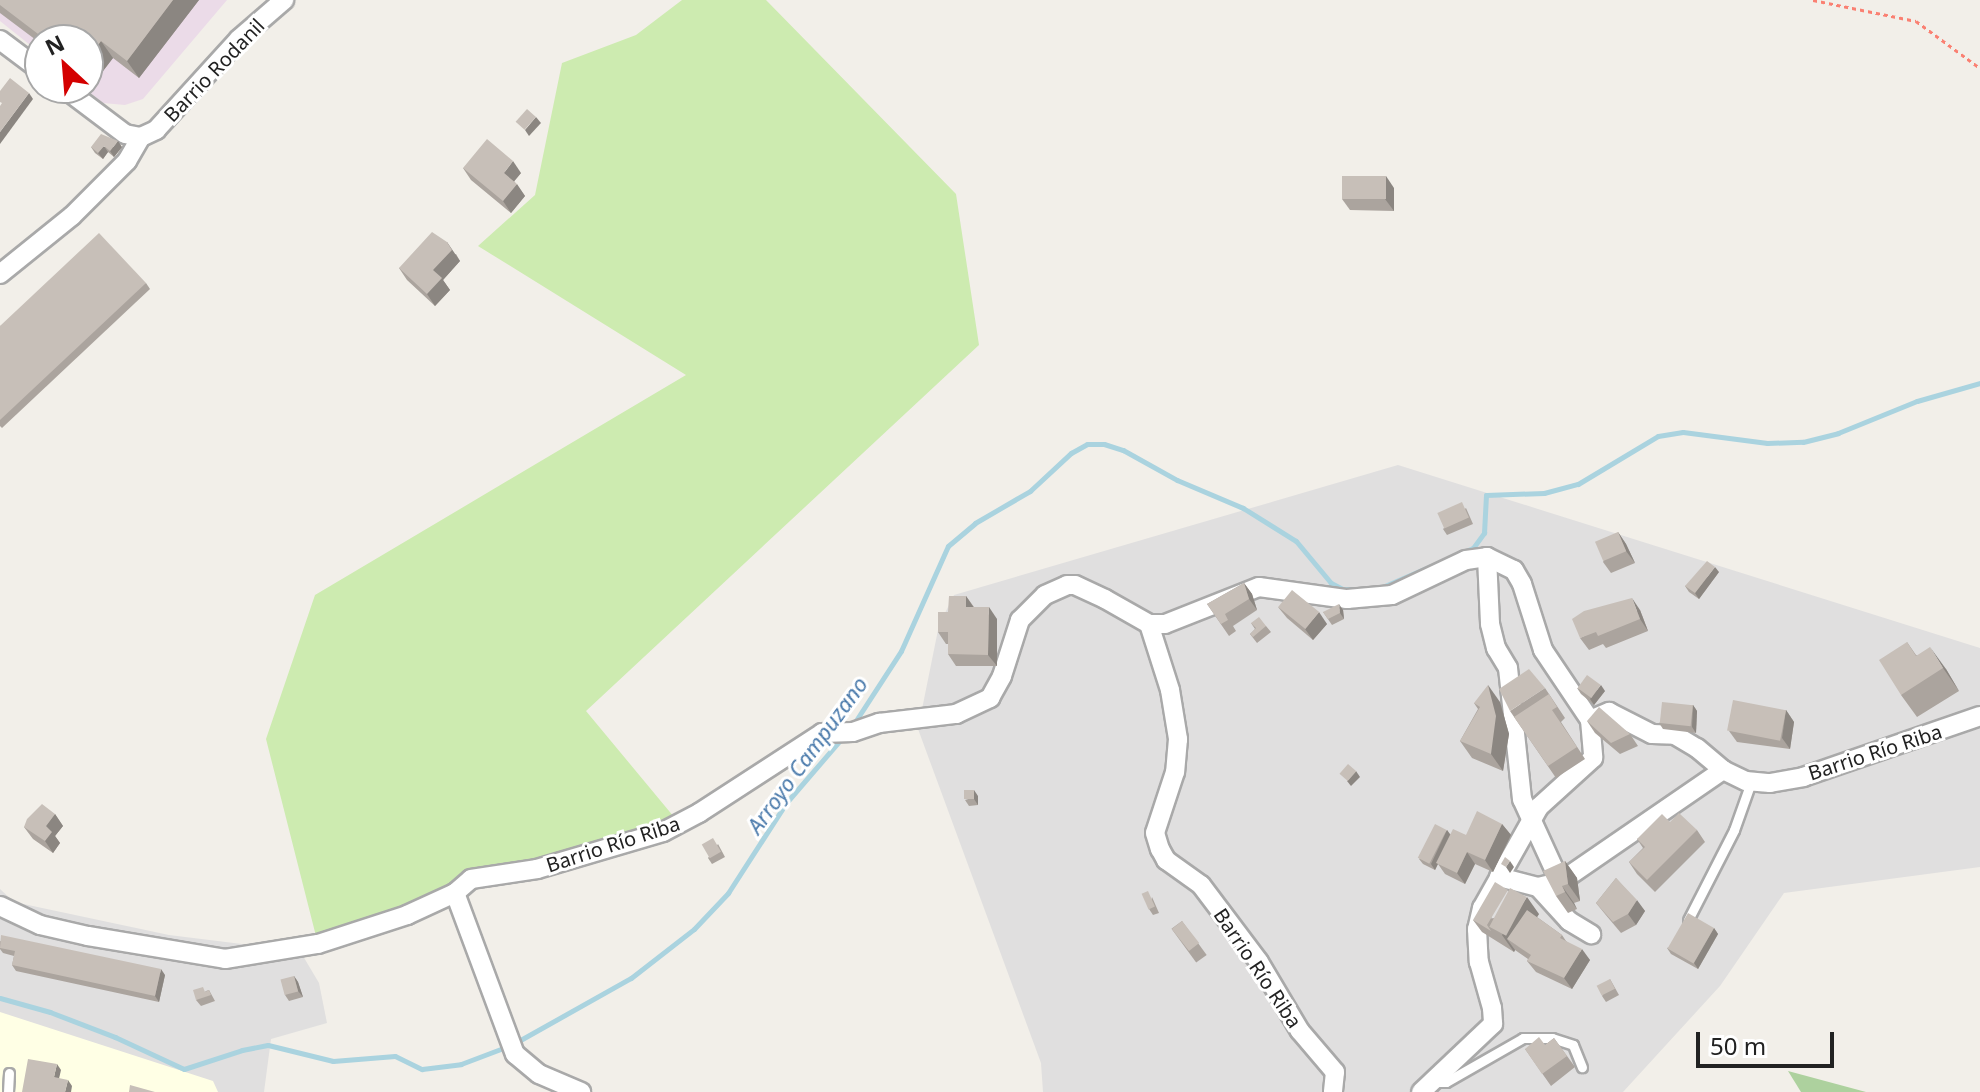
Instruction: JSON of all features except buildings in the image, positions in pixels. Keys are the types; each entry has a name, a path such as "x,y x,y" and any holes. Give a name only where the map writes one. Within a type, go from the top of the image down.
{"street":[{"name":"Barrio Rodanil","path":"0,274 72,216 127,161 141,137 156,130 239,39 284,0"},
{"path":"0,40 24,58"},
{"path":"85,104 125,134 141,137"},
{"path":"1149,624 1165,624 1259,587 1332,598 1372,599 1418,585 1466,560 1487,557 1514,570 1543,650 1590,720 1593,758 1539,807 1482,908 1477,929 1479,962 1492,1008 1493,1024 1426,1087"},
{"path":"1487,557 1490,624 1496,648 1508,668 1517,780 1531,823 1560,882"},
{"name":"Barrio Río Riba","path":"0,906 40,925 225,959 318,944 407,915 455,893 471,879 537,869 663,832 699,813 822,733 956,714 990,698 1002,676 1020,620 1045,595 1067,585 1075,585 1149,624 1170,690 1178,739 1175,772 1155,833 1160,849 1166,860 1201,885 1259,962 1300,1031 1335,1072 1333,1092"},
{"name":"Barrio Río Riba","path":"1590,720 1609,712 1652,734 1675,735 1697,748 1723,770 1751,782 1770,783 1803,777 1980,716"},
{"path":"1499,877 1538,887 1560,882 1723,770"},
{"path":"1538,887 1569,921 1591,934"},
{"path":"455,893 515,1054 539,1074 581,1092"}],"lane":[{"path":"1688,920 1734,830 1751,782"},
{"path":"1426,1087 1446,1082 1523,1038 1552,1038 1573,1045 1582,1067"},
{"path":"8,1092 9,1073"}],"path":[{"path":"1813,0 1916,21 1980,68"}],"shaded area":[{"path":"0,0 227,0 143,99 125,105 104,103 104,24 24,24 24,40 0,21"},
{"path":"1398,465 1980,648 1980,867 1784,893 1720,986 1623,1092 1043,1092 1041,1063 918,729 939,625 954,595"},
{"path":"0,889 14,902 169,935 300,951 319,983 327,1023 271,1039 264,1092 0,1092"},
{"path":"0,1012 213,1081 218,1092 0,1092"}],"green space":[{"path":"682,0 766,0 956,194 979,345 586,711 679,823 471,879 318,944 266,739 315,595 686,375 478,246 535,195 562,63 636,35"},
{"path":"1788,1071 1866,1092 1801,1092"}],"waterway":[{"name":"Arroyo Campuzano","path":"1380,588 1473,548 1484,533 1486,495 1544,493 1578,484 1658,436 1683,432 1767,443 1803,442 1838,433 1917,401 1980,383"},
{"name":"Arroyo Campuzano","path":"853,725 901,651 948,546 975,523 1030,491 1071,453 1087,444 1104,444 1123,450 1177,480 1243,508 1296,541 1331,583 1343,589 1362,589"},
{"name":"Arroyo Campuzano","path":"515,1043 631,978 694,929 728,893 786,803 841,739"},
{"name":"Arroyo Campuzano","path":"0,998 50,1012 115,1037 184,1069 268,1045 333,1061 395,1056 422,1069 461,1064 506,1047"}]}
